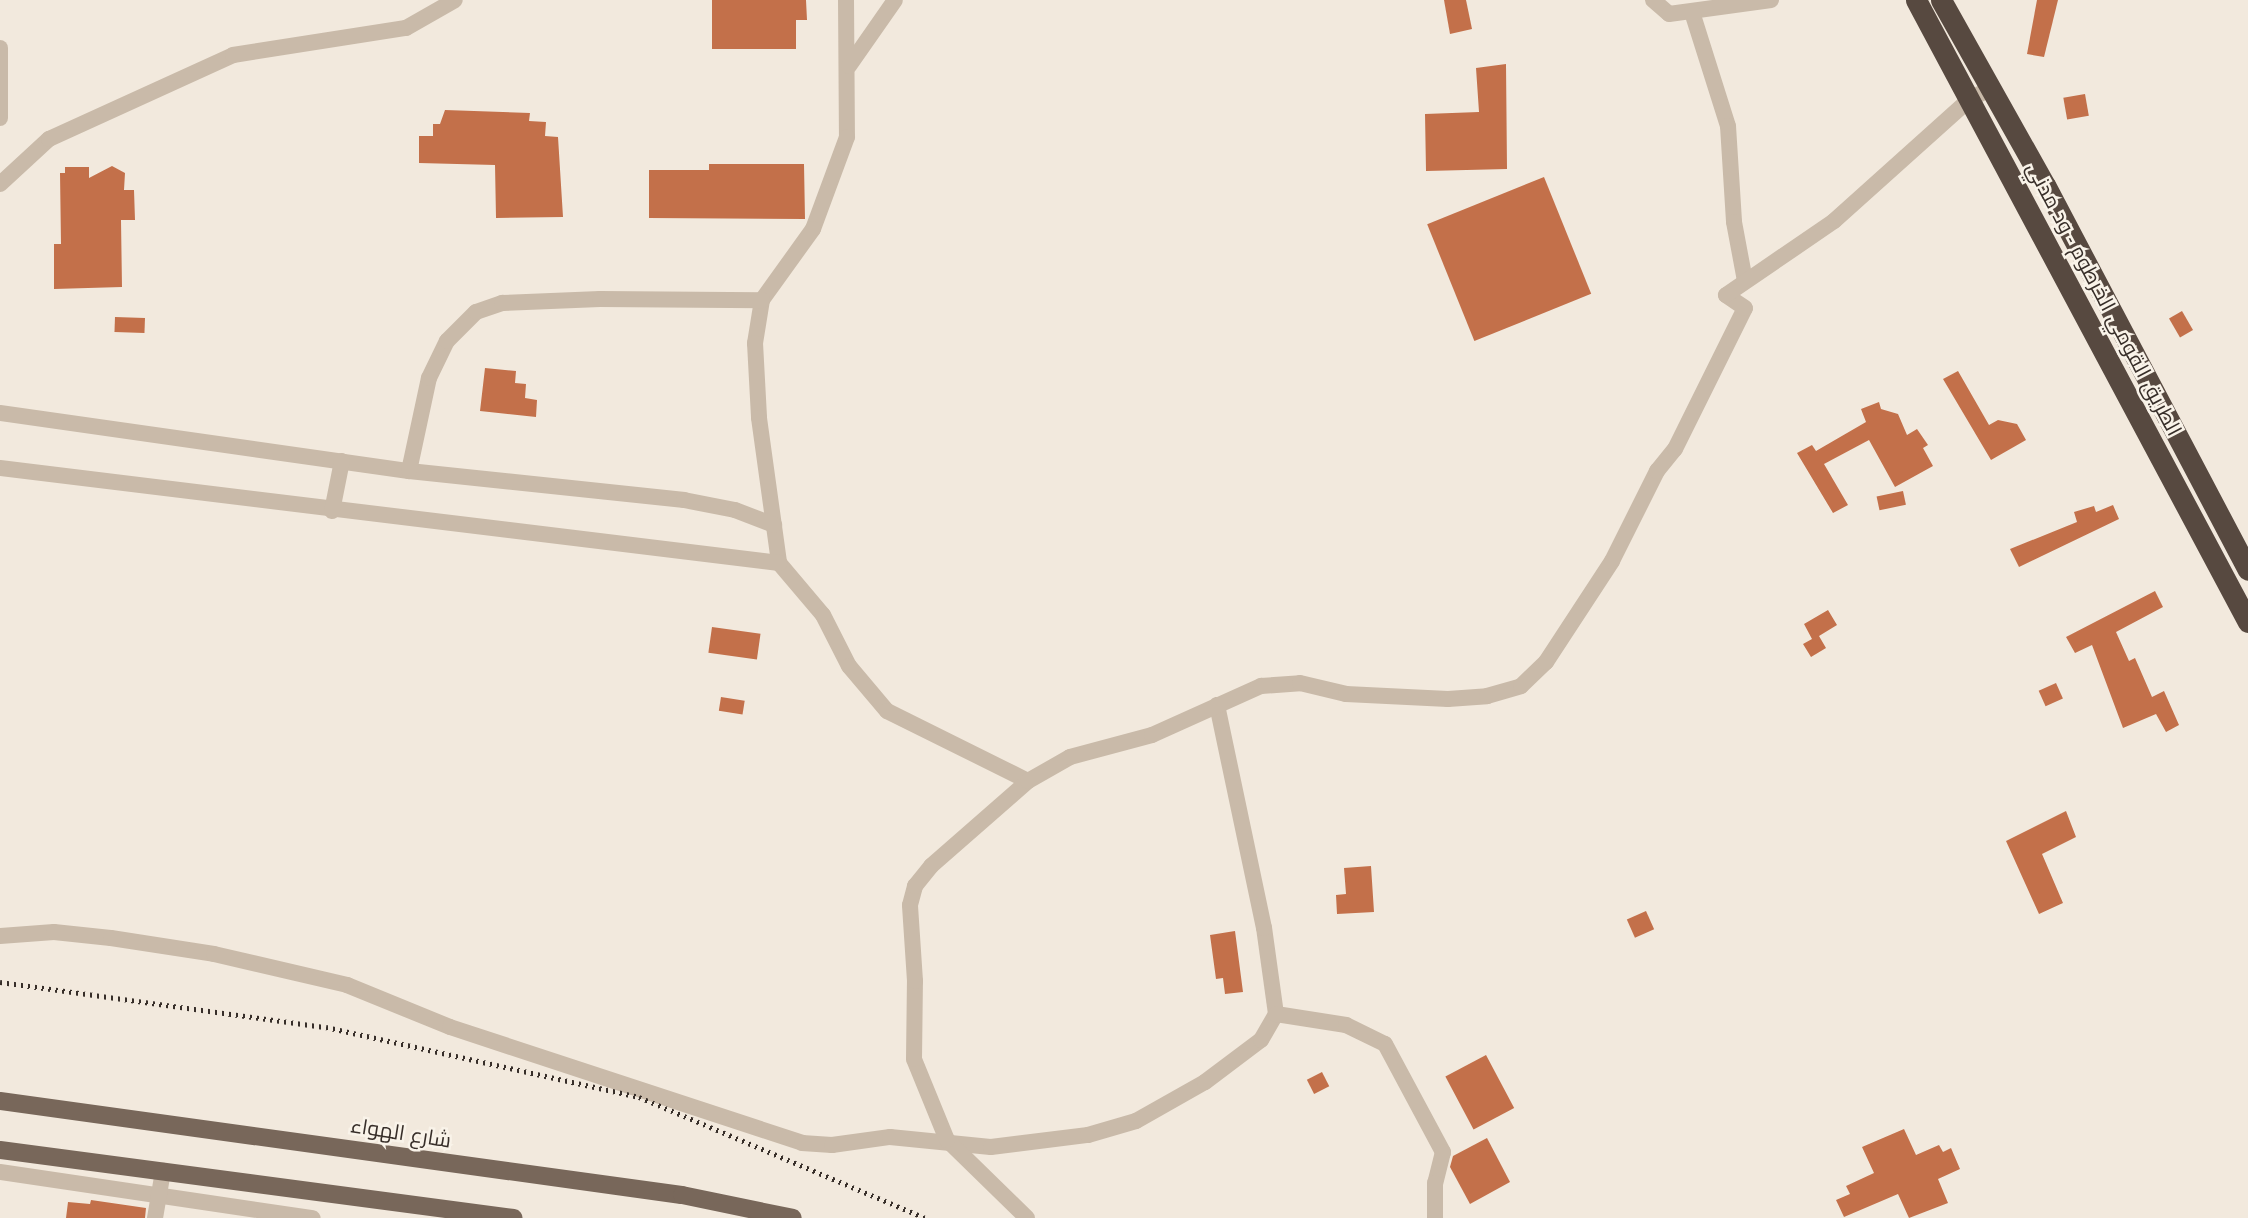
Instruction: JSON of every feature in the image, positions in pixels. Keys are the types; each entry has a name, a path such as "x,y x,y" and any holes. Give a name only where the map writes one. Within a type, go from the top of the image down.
{"highway":[{"name":"الطريق القومي الخرطوم - ود مدني","path":"1916,0 2248,622"},
{"name":"الطريق القومي الخرطوم - ود مدني","path":"1941,0 1992,88 2248,570"}],"main road":[{"name":"شارع الهواء","path":"0,1101 682,1195 793,1218"},
{"path":"0,1150 514,1218"}],"street":[{"path":"0,184 49,139 233,55 406,28 455,0"},
{"path":"846,0 849,66 847,137 813,229 762,300 755,342 779,563 823,615 849,666 887,711 1028,781"},
{"path":"849,66 895,0"},
{"path":"1653,0 1669,14 1772,0"},
{"path":"1692,12 1698,41 1728,126 1734,222 1745,281"},
{"path":"0,48 0,118"},
{"path":"1027,1218 947,1140 914,1059 915,981 910,905 915,886 932,866 1028,781 1070,757 1152,736 1261,686 1300,683 1346,694 1448,699 1487,696 1521,686 1546,662 1612,561 1657,471 1675,449 1745,308 1726,295 1866,196 1970,99 1992,88"},
{"path":"409,471 429,378 447,341 476,312 502,303 600,299 762,300"},
{"path":"0,413 409,471 684,500 734,510 774,525"},
{"path":"332,511 342,461"},
{"path":"0,468 332,511 779,563"},
{"path":"0,936 54,932 111,938 215,954 347,985 450,1027 802,1143 832,1145 890,1138 947,1140 991,1147 1041,1143 1136,1121 1232,1064 1261,1040 1276,1014 1264,928 1217,705"},
{"path":"1276,1014 1346,1024 1385,1044 1443,1152 1435,1183 1435,1218"},
{"path":"155,1218 163,1171"},
{"path":"0,1172 313,1218"}],"building":[{"path":"712,0 806,0 807,20 796,20 796,49 712,49"},
{"path":"1444,0 1466,0 1472,29 1450,34"},
{"path":"2037,0 2058,0 2044,57 2027,54"},
{"path":"1506,64 1507,169 1426,171 1425,114 1479,112 1476,68"},
{"path":"2085,94 2089,116 2067,119 2063,98"},
{"path":"445,110 530,113 529,121 546,122 545,136 558,137 563,217 496,218 495,165 419,163 419,136 433,136 433,124 440,124"},
{"path":"709,164 804,164 805,219 649,218 649,170 709,170"},
{"path":"112,166 125,173 124,190 134,190 135,220 121,220 122,287 54,289 54,244 61,244 60,173 65,173 65,167 89,167 89,178"},
{"path":"1544,177 1591,294 1474,341 1427,224"},
{"path":"2182,311 2193,330 2180,338 2169,318"},
{"path":"115,317 145,318 144,333 114,332"},
{"path":"485,368 516,371 515,383 526,384 525,398 537,400 536,417 480,411"},
{"path":"1958,371 1989,425 1998,420 2017,424 2026,440 1991,460 1943,379"},
{"path":"1879,402 1881,409 1898,414 1907,435 1917,429 1928,445 1923,448 1933,466 1895,487 1869,440 1824,464 1848,505 1833,513 1797,453 1812,445 1816,451 1866,422 1861,409"},
{"path":"1903,491 1906,505 1880,510 1877,497"},
{"path":"2113,505 2119,519 2019,567 2010,549 2077,522 2074,512 2094,506 2096,512"},
{"path":"2155,591 2163,607 2116,632 2129,661 2135,658 2152,697 2164,691 2179,725 2166,732 2156,714 2123,728 2092,645 2075,653 2066,637"},
{"path":"1828,610 1837,625 1819,636 1826,648 1811,657 1803,644 1812,639 1804,624"},
{"path":"712,627 761,634 757,660 708,653"},
{"path":"2056,683 2063,699 2046,706 2039,691"},
{"path":"721,697 745,701 743,715 719,711"},
{"path":"2066,811 2076,837 2042,854 2063,903 2039,914 2006,841"},
{"path":"1371,866 1374,912 1337,914 1336,895 1346,894 1344,868"},
{"path":"1646,911 1654,929 1635,938 1627,920"},
{"path":"1235,931 1243,992 1225,994 1223,978 1216,979 1210,935"},
{"path":"1486,1055 1514,1108 1474,1130 1445,1077"},
{"path":"1322,1072 1329,1086 1314,1094 1307,1080"},
{"path":"1904,1129 1916,1155 1939,1145 1943,1152 1951,1148 1960,1169 1938,1179 1948,1203 1909,1218 1898,1194 1844,1217 1836,1200 1850,1194 1846,1186 1874,1173 1862,1147"},
{"path":"1487,1138 1510,1182 1470,1204 1450,1167 1453,1156"},
{"path":"91,1200 146,1208 145,1218 66,1218 68,1202 90,1204"}],"railway":[{"path":"0,982 326,1027 639,1097 925,1218"}]}
